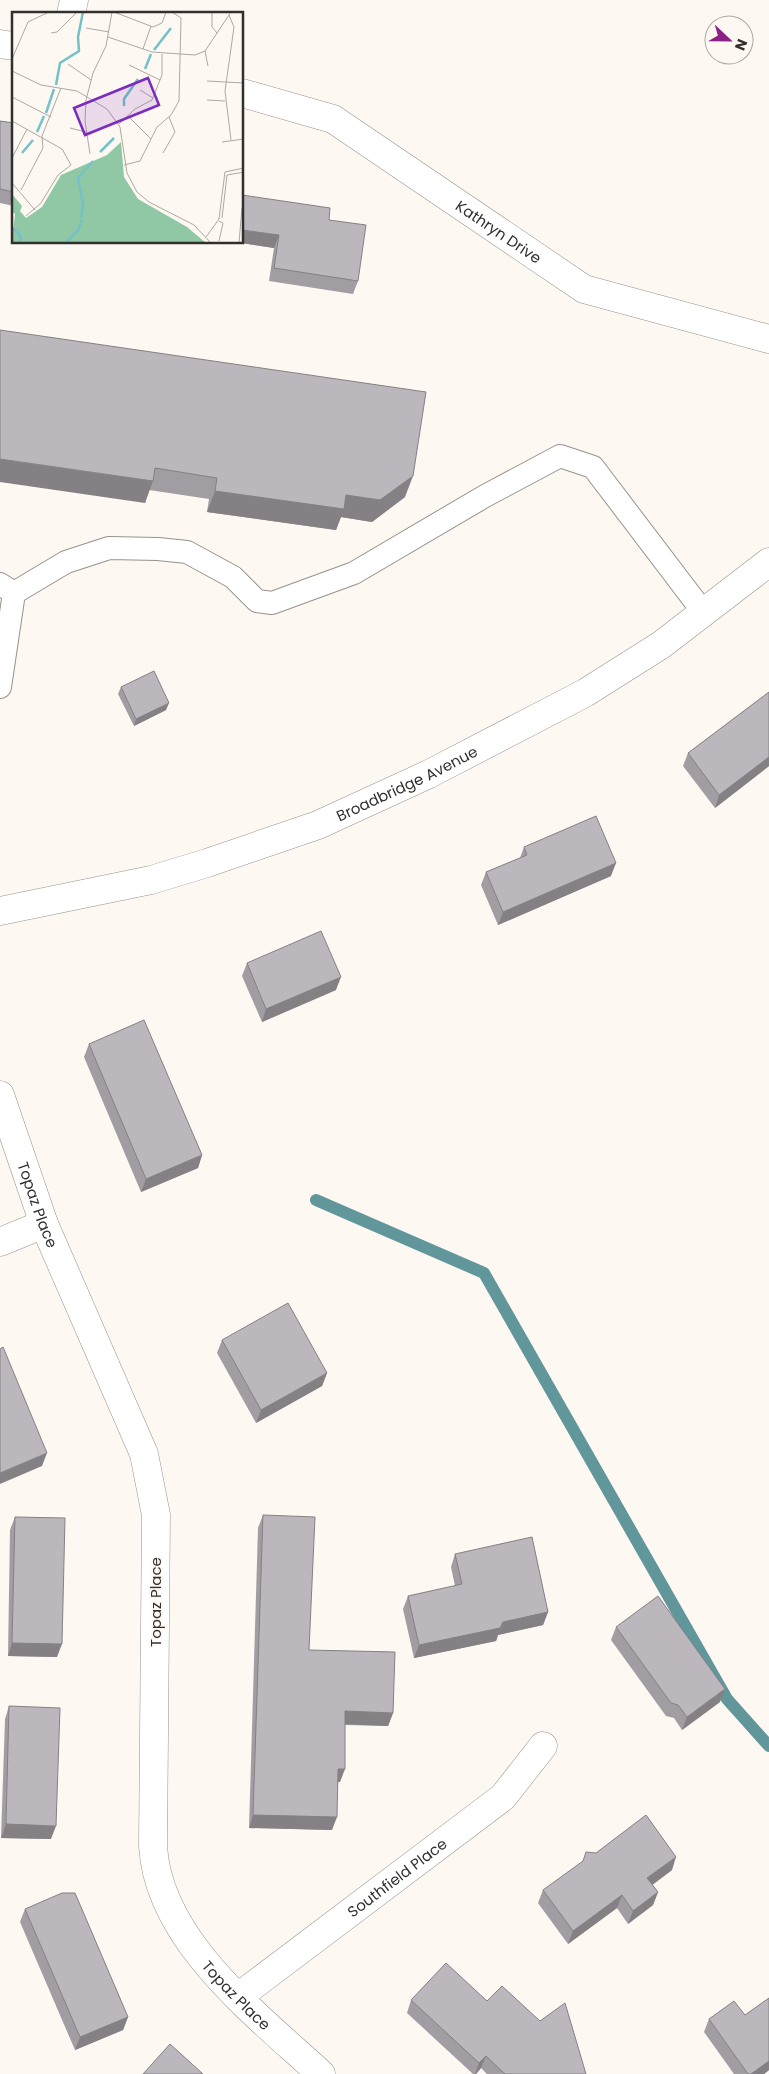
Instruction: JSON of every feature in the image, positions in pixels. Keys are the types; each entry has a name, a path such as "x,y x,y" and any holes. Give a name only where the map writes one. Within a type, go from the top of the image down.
{"street":[{"name":"Kathryn Drive","path":"244,94 333,119 584,289 769,339"},
{"name":"Broadbridge Avenue","path":"0,911 150,880 207,863 318,825 429,774 584,693 661,645 769,562"},
{"name":"Topaz Place","path":"0,1095 44,1224 144,1454 151,1482 156,1515 154,1868 168,1906 187,1938 238,1997 321,2074"},
{"path":"0,1242 44,1224"},
{"name":"Southfield Place","path":"238,1997 503,1797 543,1746"}],"lane":[{"path":"0,687 7,588 66,562 109,548 158,549 187,552 233,577 257,601 272,603 354,573 485,496 560,456 593,467 704,613"}],"building":[{"path":"0,121 12,123 12,192 0,189"},
{"path":"244,195 330,208 329,220 366,225 358,281 274,268 279,235 244,230"},
{"path":"0,330 426,392 413,476 380,500 346,495 344,509 215,491 217,478 155,468 153,481 0,459"},
{"path":"154,671 169,703 136,719 121,687"},
{"path":"769,692 769,757 719,795 688,753"},
{"path":"596,816 616,863 503,912 486,872 527,855 524,847"},
{"path":"321,931 341,977 266,1009 247,963"},
{"path":"144,1020 202,1155 146,1179 89,1044"},
{"path":"288,1303 327,1373 261,1410 222,1340"},
{"path":"3,1347 47,1453 0,1473 0,1349"},
{"path":"263,1515 315,1517 309,1650 395,1652 393,1713 345,1711 345,1769 338,1769 337,1817 253,1815"},
{"path":"15,1517 65,1518 62,1644 12,1643"},
{"path":"532,1537 548,1612 503,1622 500,1628 419,1645 408,1596 462,1584 455,1554"},
{"path":"658,1596 725,1689 687,1717 678,1705 671,1703 616,1627"},
{"path":"9,1706 60,1708 56,1826 6,1824"},
{"path":"646,1815 676,1857 647,1878 658,1892 633,1911 622,1895 573,1931 543,1890 583,1861 586,1852 596,1853"},
{"path":"62,1893 75,1893 128,2017 80,2037 25,1909"},
{"path":"446,1963 487,2001 502,1986 540,2021 565,2003 586,2074 505,2074 486,2056 479,2063 411,2000"},
{"path":"769,1998 769,2061 751,2074 748,2074 709,2019 734,2001 745,2015"},
{"path":"170,2044 203,2074 143,2074"}],"waterway":[{"path":"316,1200 484,1273 727,1699 769,1746"}]}
